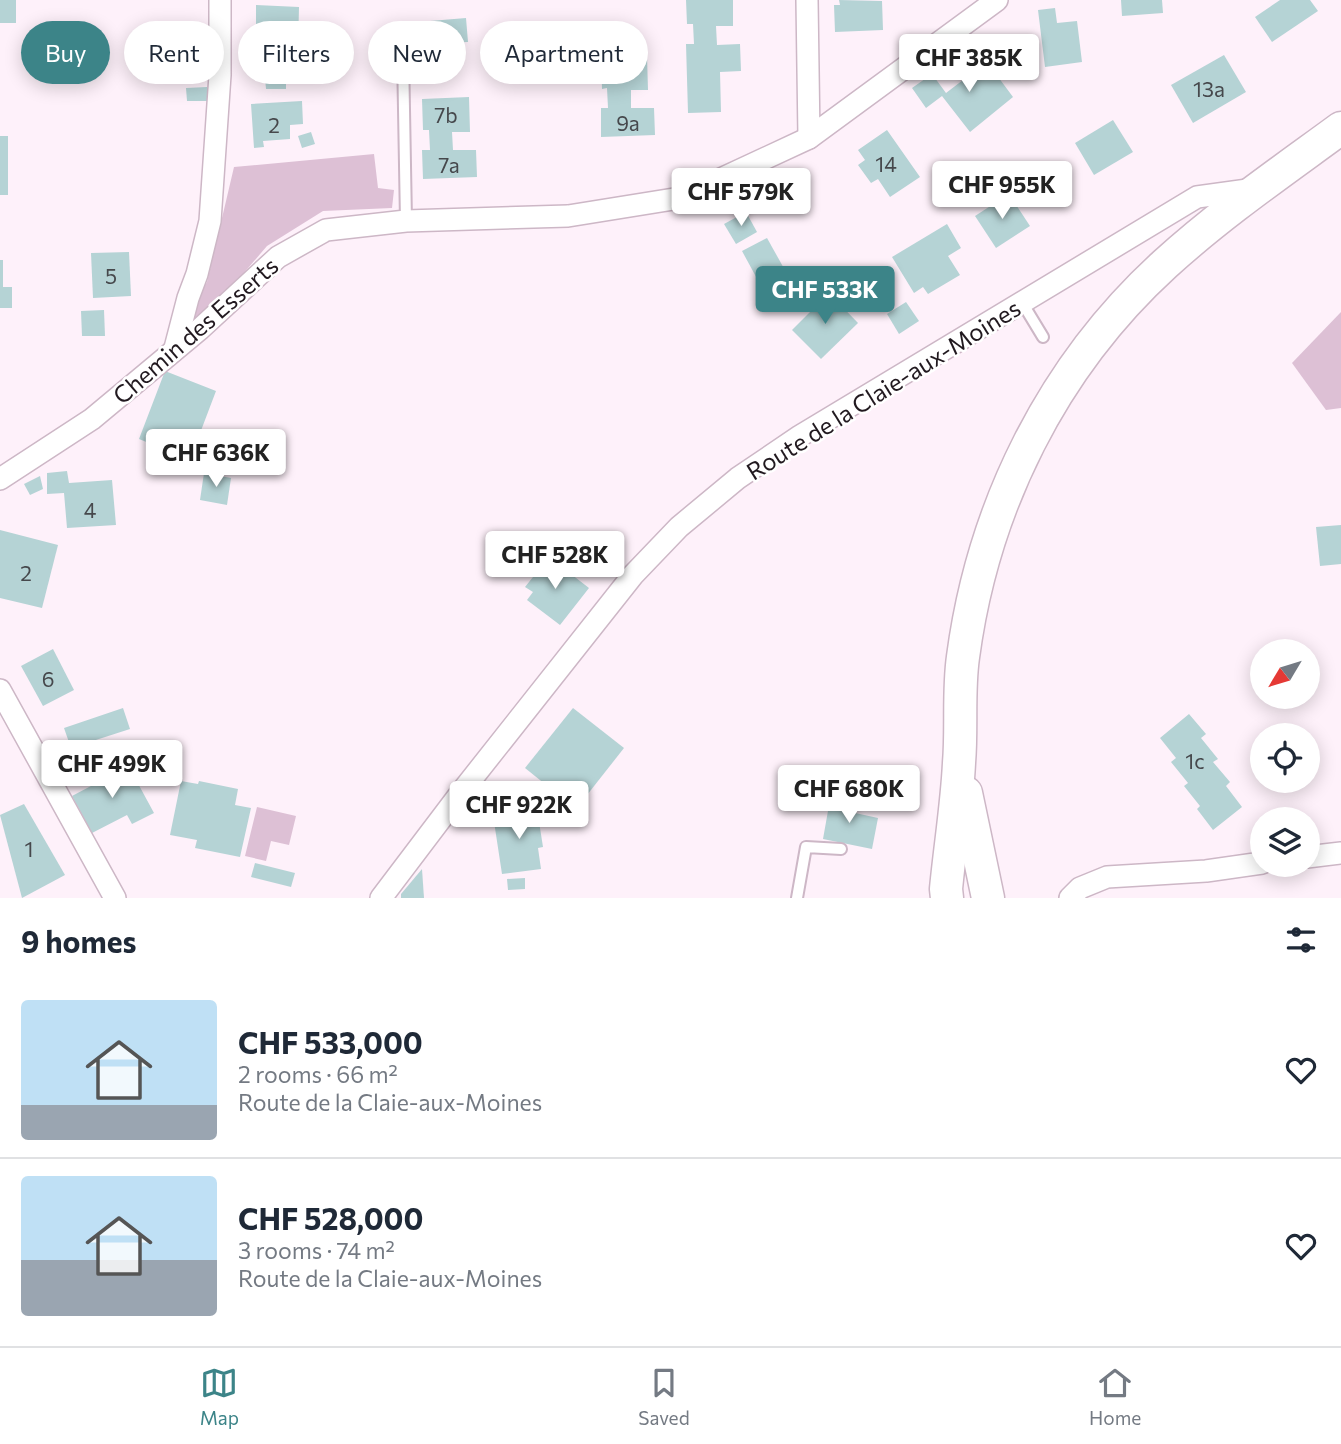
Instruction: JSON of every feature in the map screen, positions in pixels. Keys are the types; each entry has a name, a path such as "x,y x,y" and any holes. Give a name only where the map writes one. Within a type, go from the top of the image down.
{"main road":[{"name":"Route de la Claie-aux-Moines","path":"947,898 960,761 962,659 972,603 986,545 1029,440 1057,391 1083,354 1126,303 1163,265 1257,188 1341,128"},
{"name":"Route de la Claie-aux-Moines","path":"960,761 988,898"},
{"path":"955,898 969,895 981,898"}],"street":[{"path":"175,348 210,221 220,75 220,0"},
{"path":"807,0 809,138"},
{"name":"Chemin des Esserts","path":"0,479 92,419 200,329 278,257 326,230 406,221 568,216 680,198 809,138 997,0"},
{"name":"Route de la Claie-aux-Moines","path":"381,898 633,575 679,527 738,478 800,436 1197,197 1257,188"},
{"path":"0,690 115,898"},
{"path":"1320,856 1341,853"},
{"path":"1070,898 1080,888 1107,877 1206,871 1250,865"}],"lane":[{"path":"404,84 406,221"},
{"path":"1023,304 1043,337"},
{"path":"797,898 806,847 841,849"}],"shaded area":[{"path":"374,154 378,188 394,190 392,208 323,211 267,246 195,330 183,324 207,282 234,167"},
{"path":"1341,312 1341,408 1326,410 1292,363"},
{"path":"257,807 296,816 289,845 271,841 266,861 245,856"}],"building":[{"path":"0,0 16,0 16,23 0,23"},
{"path":"686,0 733,0 733,26 716,26 717,45 740,44 741,71 720,72 721,112 688,113 686,44 694,44 693,24 687,24"},
{"path":"839,0 882,1 883,30 835,32 834,5 840,5"},
{"path":"1121,0 1162,0 1163,13 1122,16"},
{"path":"1280,0 1310,0 1318,11 1272,42 1255,17"},
{"path":"256,5 299,7 299,21 256,21"},
{"path":"1055,8 1057,23 1077,21 1082,62 1045,67 1038,10"},
{"path":"466,18 468,42 466,21 430,21"},
{"path":"1224,55 1246,92 1193,123 1171,85"},
{"path":"984,58 1013,97 970,132 942,96 926,108 912,88 932,74 946,93 963,80 960,75"},
{"path":"266,84 286,84 286,89 266,89"},
{"path":"602,84 648,84 648,90 631,90 631,108 654,108 655,135 601,137 601,108 608,108 607,88 602,89"},
{"path":"207,87 207,101 187,101 186,88"},
{"path":"469,97 470,132 452,132 453,150 476,150 477,177 423,179 422,150 430,150 429,130 423,130 422,99"},
{"path":"302,101 303,124 290,125 290,139 263,141 264,147 254,148 251,104"},
{"path":"1113,120 1133,152 1094,175 1075,143"},
{"path":"887,130 920,177 890,197 878,179 871,183 858,165 865,160 858,150"},
{"path":"311,132 315,144 302,148 298,136"},
{"path":"0,136 8,136 8,195 0,195"},
{"path":"1009,194 1030,226 996,248 975,216"},
{"path":"746,212 757,232 736,244 724,224"},
{"path":"947,224 961,248 948,256 960,275 928,294 923,287 914,293 892,257"},
{"path":"767,238 786,272 761,286 742,251"},
{"path":"129,252 131,296 93,298 91,253"},
{"path":"0,260 3,260 3,287 12,287 12,308 0,308"},
{"path":"829,293 858,323 821,359 792,330"},
{"path":"906,302 919,321 899,334 887,314"},
{"path":"104,310 105,336 82,336 81,311"},
{"path":"165,371 216,391 194,449 177,442 173,453 139,439"},
{"path":"67,471 69,483 112,480 116,525 67,528 64,493 47,494 47,473"},
{"path":"204,473 231,478 227,505 200,500"},
{"path":"40,476 43,489 30,495 24,484"},
{"path":"1341,525 1341,564 1320,566 1316,527"},
{"path":"0,530 58,545 42,608 0,598"},
{"path":"549,557 589,588 560,625 527,600 533,592 525,587"},
{"path":"53,649 74,690 43,706 21,666"},
{"path":"123,708 130,729 71,748 64,728"},
{"path":"573,708 624,748 576,809 525,768"},
{"path":"1189,714 1206,734 1201,738 1218,759 1213,762 1230,782 1226,786 1242,807 1213,830 1197,809 1200,806 1184,786 1188,783 1171,762 1176,758 1160,738"},
{"path":"122,761 128,773 117,778 121,786 135,778 154,813 132,824 127,815 92,833 72,796 108,777 104,770"},
{"path":"181,781 198,784 199,781 238,789 235,805 251,808 240,857 195,848 197,840 170,835"},
{"path":"831,794 848,797 846,811 878,818 872,849 823,839"},
{"path":"24,804 65,875 22,898 0,815"},
{"path":"537,809 543,847 538,848 541,869 502,874 493,815"},
{"path":"255,863 295,873 291,887 251,877"},
{"path":"422,869 424,898 401,898 401,894"},
{"path":"525,878 525,889 508,890 507,879"}]}
